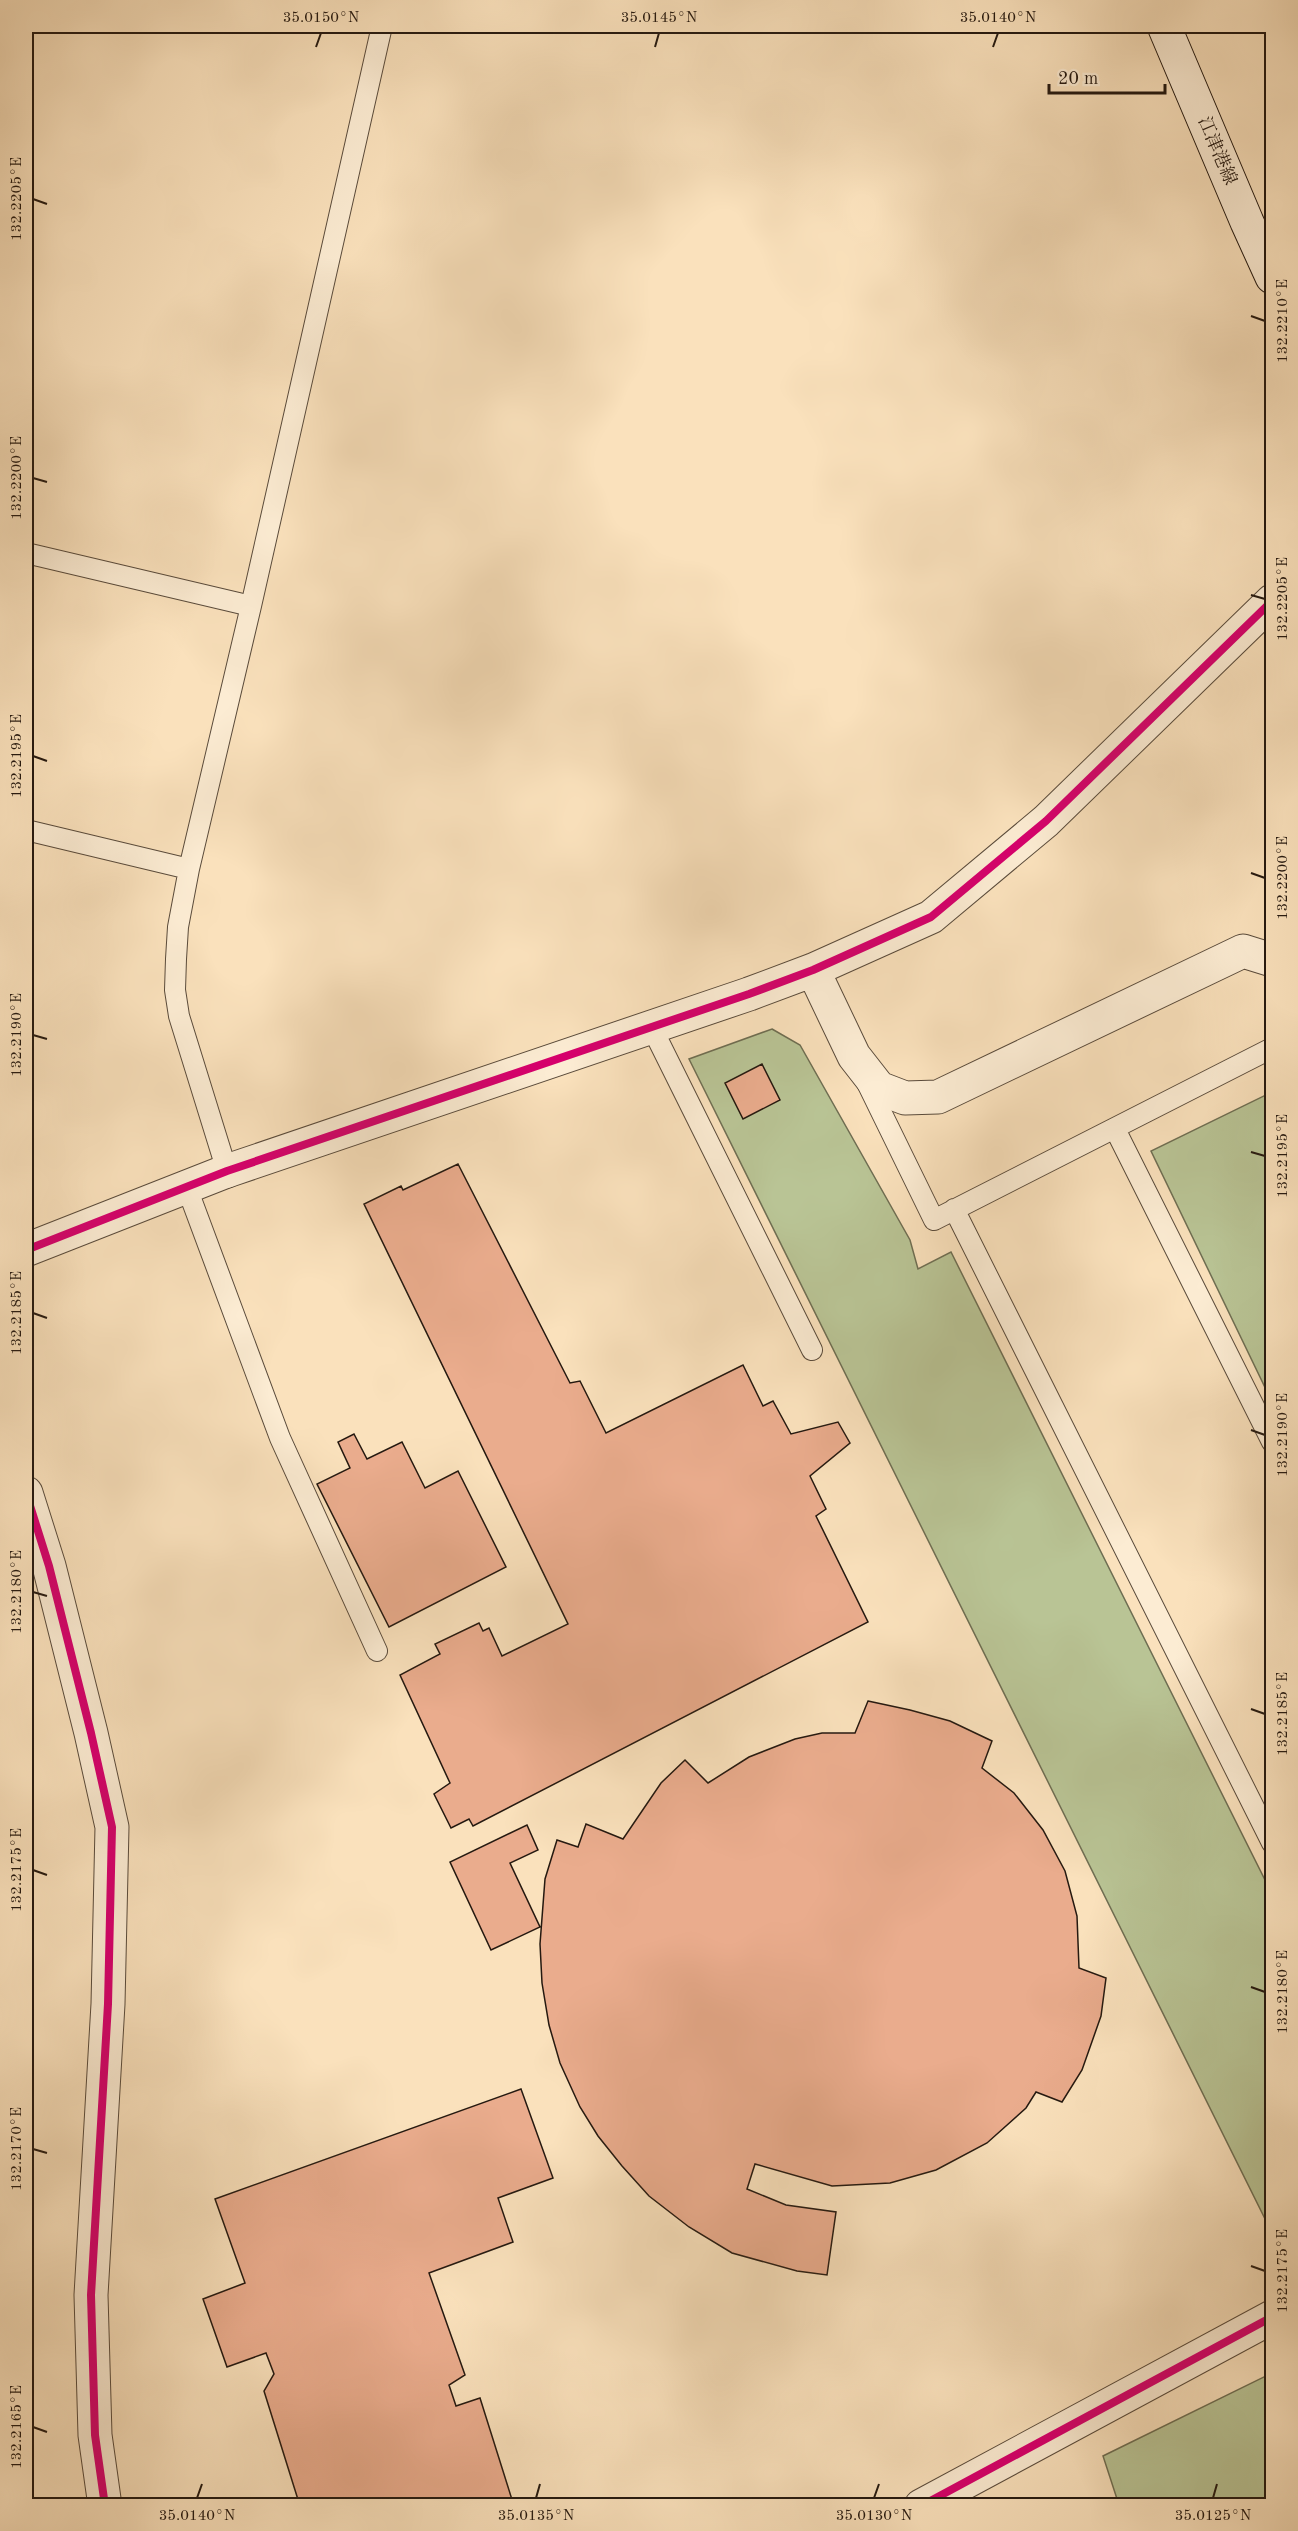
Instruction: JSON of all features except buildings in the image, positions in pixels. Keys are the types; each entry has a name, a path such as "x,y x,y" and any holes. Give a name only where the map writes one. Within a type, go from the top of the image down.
{"street":[{"name":"江津港線","path":"1164,26 1272,277"},
{"path":"26,1251 226,1171 749,994 813,970 931,917 1046,821 1272,601"},
{"path":"813,970 854,1056 879,1088 905,1098 938,1097 1243,951 1272,960"},
{"path":"26,1493 49,1566 91,1733 111,1827 108,2004 91,2295 95,2435 105,2505"},
{"path":"921,2505 1272,2317"}],"lane":[{"path":"226,1171 188,1052 179,1016 175,990 178,927 189,869 382,26"},
{"path":"26,553 251,606"},
{"path":"26,830 189,869"},
{"path":"651,1026 812,1350"},
{"path":"854,1056 934,1220 1272,1048"},
{"path":"1115,1129 1272,1442"},
{"path":"187,1188 280,1437 377,1651"},
{"path":"954,1209 1272,1843"}],"green space":[{"path":"772,1029 800,1045 910,1240 918,1269 951,1252 1272,1894 1272,2233 689,1059"},
{"path":"1272,1092 1272,1402 1151,1151"},
{"path":"1272,2373 1272,2505 1119,2505 1103,2456"}],"cycle path":[{"path":"26,1250 227,1171 749,994 813,970 931,917 1046,821 1272,601"},
{"path":"26,1493 49,1566 112,1827 108,2004 91,2295 95,2435 105,2506"},
{"path":"921,2506 1272,2317"}]}
